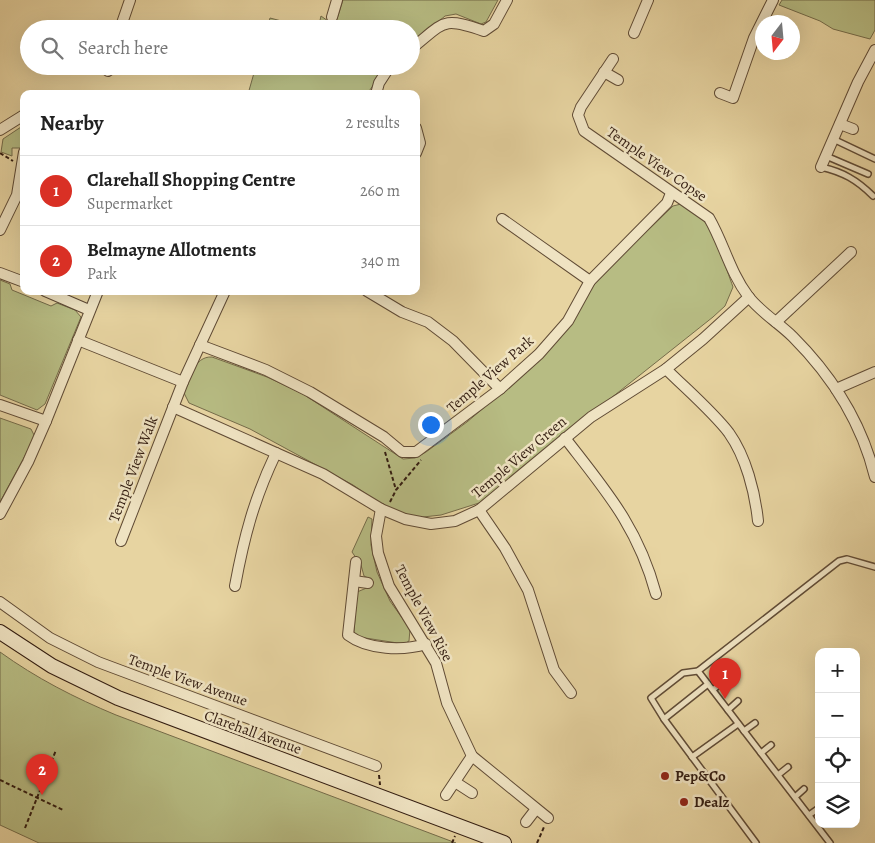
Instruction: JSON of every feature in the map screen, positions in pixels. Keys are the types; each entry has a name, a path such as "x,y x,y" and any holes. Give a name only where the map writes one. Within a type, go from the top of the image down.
{"main road":[{"name":"Clarehall Avenue","path":"0,632 52,666 110,694 504,843"}],"street":[{"path":"123,20 130,0"},
{"path":"332,17 337,0"},
{"path":"420,42 443,23 455,21 484,31 494,24 507,0"},
{"path":"634,33 648,0"},
{"path":"720,93 733,98 754,38 773,0"},
{"path":"821,167 858,82 872,67 875,50"},
{"name":"Temple View Copse","path":"613,59 581,107 578,115 584,131 709,218 721,239 728,264 749,297 794,337 836,388 861,433 875,477"},
{"path":"604,72 618,80"},
{"path":"377,90 384,75"},
{"path":"0,130 20,118"},
{"path":"840,124 854,129"},
{"path":"0,230 17,195 20,176"},
{"name":"Temple View Park","path":"200,345 266,370 310,392 384,437 402,452 416,452 500,389 539,354 568,321 590,281 667,203 672,193"},
{"path":"502,219 590,281"},
{"path":"776,322 851,252"},
{"path":"0,273 20,280"},
{"path":"54,295 89,310"},
{"path":"0,514 28,462 46,421 96,295"},
{"name":"Temple View Walk","path":"121,541 183,382 223,295"},
{"path":"374,295 402,312 428,322 452,341 500,389"},
{"name":"Temple View Green","path":"173,407 323,474 381,509 405,519 431,524 455,521 479,510 592,417 666,369 703,340 749,297"},
{"path":"78,340 183,382"},
{"path":"666,369 729,433 744,464 758,521"},
{"path":"836,388 875,372"},
{"path":"0,405 46,421"},
{"path":"565,438 632,528 643,551 656,594"},
{"path":"235,586 244,538 258,490 276,453"},
{"name":"Temple View Rise","path":"381,509 376,536 378,553 386,578 436,663 447,703 472,756 548,818"},
{"path":"479,510 505,548 528,590 554,670 571,693"},
{"path":"356,562 348,635 359,643 408,649 426,644"},
{"path":"354,581 368,583"},
{"name":"Temple View Avenue","path":"0,602 50,638 98,662 376,766"},
{"path":"446,795 472,756"},
{"path":"455,782 472,793"},
{"path":"526,822 536,809"}],"lane":[{"path":"833,139 875,159"},
{"path":"826,156 868,174"},
{"path":"821,167 837,170 859,182 873,196"},
{"path":"756,843 664,719 651,698 683,673 698,671 838,561 847,559 875,567"},
{"path":"698,671 830,843"},
{"path":"712,690 724,681"},
{"path":"664,719 708,684"},
{"path":"728,710 738,701"},
{"path":"744,731 755,723"},
{"path":"692,757 738,724"},
{"path":"761,753 771,745"},
{"path":"778,775 788,767"},
{"path":"795,797 804,789"},
{"path":"809,815 815,811"}],"path":[{"path":"0,153 14,162 20,163"},
{"path":"384,437 384,448 396,490"},
{"path":"381,509 387,508 396,490 414,471 422,459"},
{"path":"25,828 56,750"},
{"path":"376,766 382,782 377,795"},
{"path":"0,780 63,810"},
{"path":"537,843 548,818"}],"green space":[{"path":"343,0 498,0 486,22 481,24 456,14 445,16 420,37 420,20 337,20"},
{"path":"782,0 875,0 875,30 870,39 833,29 820,21 779,5"},
{"path":"253,75 381,75 370,90 249,90"},
{"path":"20,128 20,148 12,148 12,156 1,152 3,139"},
{"path":"681,204 704,220 718,248 733,287 725,306 479,503 441,515 414,518 387,508 353,485 250,429 189,403 184,393 193,369 201,360 212,357 267,377 303,394 403,459 415,458 467,422 539,361 564,331 598,278 673,206"},
{"path":"0,280 10,284 12,290 20,295 51,306 57,303 75,310 81,317 45,404 37,410 0,395"},
{"path":"0,418 31,429 35,437 0,502"},
{"path":"368,517 372,519 371,545 377,572 390,601 410,629 409,641 404,644 359,637 354,632 357,592 369,587 370,579 364,576 361,565 352,552"},
{"path":"0,652 56,687 116,715 456,843 39,843 0,825"}],"place":[{"name":"Clarehall Shopping Centre","path":"725,699"},
{"name":"Pep&Co","path":"665,776"},
{"name":"Belmayne Allotments","path":"42,795"},
{"name":"Dealz","path":"684,802"}]}
